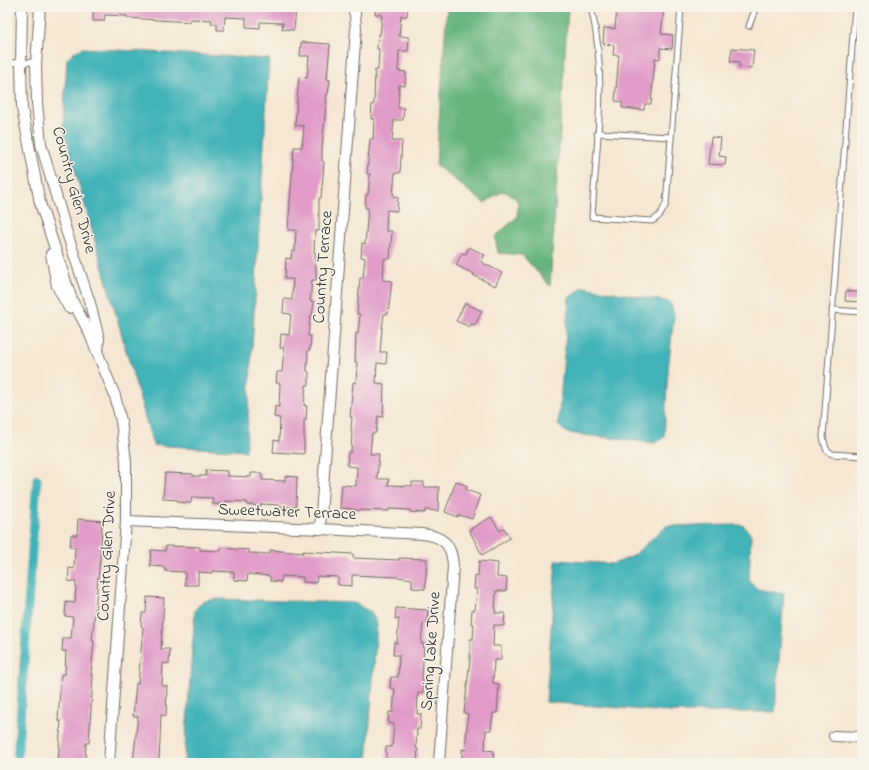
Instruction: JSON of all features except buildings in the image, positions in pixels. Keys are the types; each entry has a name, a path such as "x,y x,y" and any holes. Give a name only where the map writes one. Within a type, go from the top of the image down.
{"street":[{"name":"Country Glen Drive","path":"22,7 22,108 40,203 72,300 82,319 115,396 121,421 126,461 126,521 109,763"},
{"name":"Country Glen Drive","path":"40,7 36,62 37,103 41,144 66,230 90,303 99,339 98,355"},
{"name":"Country Terrace","path":"320,529 356,29 352,7"},
{"name":"Sweetwater Terrace","path":"126,521 432,535 445,542"},
{"name":"Spring Lake Drive","path":"439,763 453,566 451,551 445,542"},
{"path":"834,736 862,738"}],"lane":[{"path":"591,7 596,28 600,73 592,217 652,221 662,214 666,204 681,7"},
{"path":"749,26 756,7"},
{"path":"854,7 823,437 826,449 832,454 862,456"},
{"path":"7,63 36,62"},
{"path":"597,133 671,137"},
{"path":"832,310 862,312"}],"green space":[{"path":"447,7 568,7 550,286 522,255 498,253 495,237 517,217 518,202 513,196 503,191 484,203 436,165"}],"water":[{"path":"83,48 269,59 246,451 153,445 63,128 67,59 74,52"},
{"path":"583,287 670,302 674,315 668,370 664,437 655,443 567,433 558,425 569,298"},
{"path":"743,525 751,535 749,580 757,589 784,594 775,712 671,712 546,702 556,560 613,564 633,556 666,526"},
{"path":"215,599 354,603 371,612 377,624 367,763 184,763 195,610 202,602"}],"waterway":[{"path":"17,763 37,479"}]}
